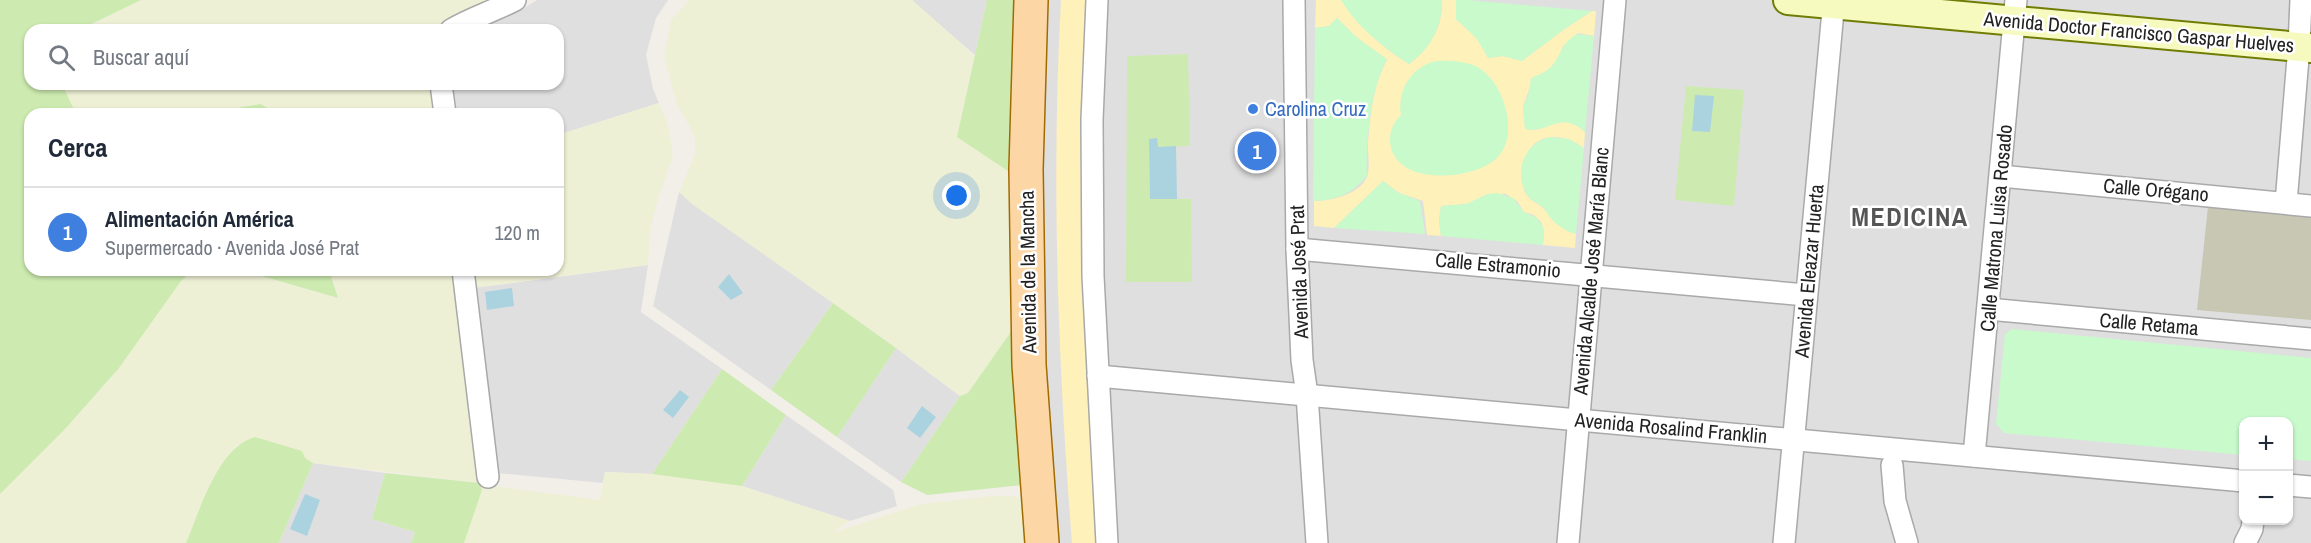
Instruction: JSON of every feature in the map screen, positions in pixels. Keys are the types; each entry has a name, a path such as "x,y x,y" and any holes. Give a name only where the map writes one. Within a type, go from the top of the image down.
{"main road":[{"name":"Avenida de la Mancha","path":"1031,0 1026,169 1029,365 1042,543"},
{"name":"Avenida de la Mancha","path":"1050,0 1045,182 1048,337 1060,543"}],"street":[{"path":"461,24 515,0"},
{"path":"1097,0 1092,131 1093,276 1107,543"},
{"name":"Avenida José Prat","path":"1294,0 1297,249 1302,360 1307,395 1317,543"},
{"name":"Avenida Alcalde José María Blanc","path":"1568,543 1615,0"},
{"name":"Avenida Doctor Francisco Gaspar Huelves","path":"1788,0 2016,11 2305,47"},
{"path":"2286,203 2305,47 2301,0"},
{"name":"Avenida Eleazar Huerta","path":"1784,543 1833,2"},
{"name":"Calle Matrona Luisa Rosado","path":"1974,456 2016,11"},
{"path":"442,90 444,108"},
{"name":"Calle Orégano","path":"2001,176 2311,206"},
{"name":"Calle Estramonio","path":"1297,249 1806,295"},
{"path":"464,276 488,477"},
{"name":"Calle Retama","path":"1988,309 2311,339"},
{"name":"Avenida Rosalind Franklin","path":"1098,376 2239,481"},
{"path":"1892,465 1895,501 1907,543"},
{"path":"2293,485 2311,487"},
{"path":"2245,543 2252,525"}],"shaded area":[{"path":"141,0 499,0 440,24 91,24"},
{"path":"537,0 668,0 656,18 646,55 653,89 659,103 564,133 564,108 454,108 453,90 564,90 564,24 484,24 521,10"},
{"path":"689,0 912,0 974,55 967,90 1011,173 1016,319 1010,333 968,394 960,396 883,338 692,204 679,192 695,155 695,142 694,134 677,105 664,57 671,20"},
{"path":"912,0 987,0 975,55 933,19"},
{"path":"1017,0 2311,0 2311,543 1030,543"},
{"path":"65,90 436,90 438,108 267,108 261,104 240,108 73,108"},
{"path":"659,103 668,125 673,156 651,227 648,265 473,288 472,276 564,276 564,133"},
{"path":"679,192 833,303 771,390 653,306"},
{"path":"2208,207 2311,217 2311,320 2197,310"},
{"path":"648,265 641,312 722,369 652,474 605,472 603,483 496,473 473,288"},
{"path":"186,276 262,276 338,298 331,276 458,276 480,483 313,463 305,458 301,451 255,437 236,446 221,466 186,543 0,543 0,494 65,429 119,368"},
{"path":"896,348 960,396 901,482 837,437"},
{"path":"786,415 893,490 897,506 850,521 742,486"},
{"path":"313,463 385,473 372,519 415,532 411,543 279,543"},
{"path":"605,472 652,474 742,486 850,521 832,533 921,504 1014,496 1026,502 1030,543 464,543 484,485 600,500"}],"green space":[{"path":"0,0 141,0 91,24 24,24 24,90 65,90 73,108 24,108 24,276 186,276 119,368 65,429 0,494"},
{"path":"987,0 1017,0 1011,173 957,137"},
{"path":"1341,0 1442,0 1440,19 1434,36 1417,58 1409,64 1371,36 1354,19"},
{"path":"1456,0 1592,11 1522,61 1503,56 1488,58 1477,39 1456,19"},
{"path":"1337,18 1356,37 1387,59 1381,72 1370,116 1367,176 1343,195 1313,201 1315,28 1329,26"},
{"path":"1577,34 1594,36 1585,132 1568,123 1533,130 1525,129 1523,107 1528,96 1531,78 1542,74 1549,68 1564,45"},
{"path":"1188,54 1190,146 1157,147 1150,199 1191,199 1192,282 1126,282 1127,56"},
{"path":"1436,61 1455,61 1473,65 1484,71 1500,94 1506,108 1508,136 1504,149 1496,159 1484,167 1451,175 1433,175 1417,172 1403,165 1393,154 1390,136 1396,120 1401,115 1401,97 1404,89 1419,68"},
{"path":"1686,86 1744,90 1734,206 1675,200"},
{"path":"261,104 267,108 240,108"},
{"path":"1551,137 1569,139 1584,148 1576,234 1555,222 1544,208 1528,196 1522,184 1524,158 1535,144"},
{"path":"1383,181 1397,192 1420,201 1425,234 1334,228"},
{"path":"1497,193 1513,198 1524,212 1537,218 1544,229 1543,245 1441,236 1439,222 1441,206 1466,204 1488,194"},
{"path":"262,276 331,276 338,298"},
{"path":"833,303 896,348 837,437 771,390"},
{"path":"1016,319 1023,485 927,495 901,482 960,396 968,393 1010,333"},
{"path":"2012,329 2311,358 2311,461 2293,459 2293,417 2239,417 2239,455 2004,433 1996,424 2005,334"},
{"path":"722,369 786,415 742,486 652,474"},
{"path":"255,437 302,451 305,458 313,463 279,543 186,543 204,498 221,466 242,443"},
{"path":"385,473 480,483 482,490 464,543 411,543 415,532 372,519"}],"sand":[{"path":"1061,0 1091,0 1100,543 1072,543 1067,475 1056,204"},
{"path":"1316,0 1341,0 1372,36 1409,64 1434,36 1442,10 1442,0 1456,0 1456,19 1478,39 1488,58 1503,56 1522,61 1563,30 1592,11 1596,11 1594,36 1578,33 1563,46 1557,63 1531,84 1523,107 1525,128 1540,129 1567,122 1585,132 1584,148 1563,138 1544,138 1536,143 1525,159 1523,174 1523,186 1528,197 1542,207 1561,227 1576,234 1575,248 1543,245 1544,230 1541,222 1534,215 1524,212 1517,201 1506,194 1488,194 1468,204 1441,206 1439,220 1441,236 1427,235 1423,201 1399,193 1383,181 1334,228 1314,226 1314,201 1328,200 1351,193 1367,177 1373,101 1378,80 1387,60 1356,37 1337,18 1329,26 1315,28"}],"water":[{"path":"1695,95 1714,96 1710,132 1692,131"},
{"path":"1157,138 1158,147 1176,146 1177,199 1150,199 1149,139"},
{"path":"729,274 743,293 731,300 718,287"},
{"path":"512,288 514,306 487,310 485,292"},
{"path":"680,390 689,397 673,418 663,410"},
{"path":"922,406 936,417 920,438 907,428"},
{"path":"305,494 320,500 307,536 290,529"}],"place":[{"name":"Carolina Cruz","path":"1253,109"},
{"name":"Alimentación América","path":"1257,151"}],"district":[{"name":"MEDICINA","path":"1910,217"}]}
